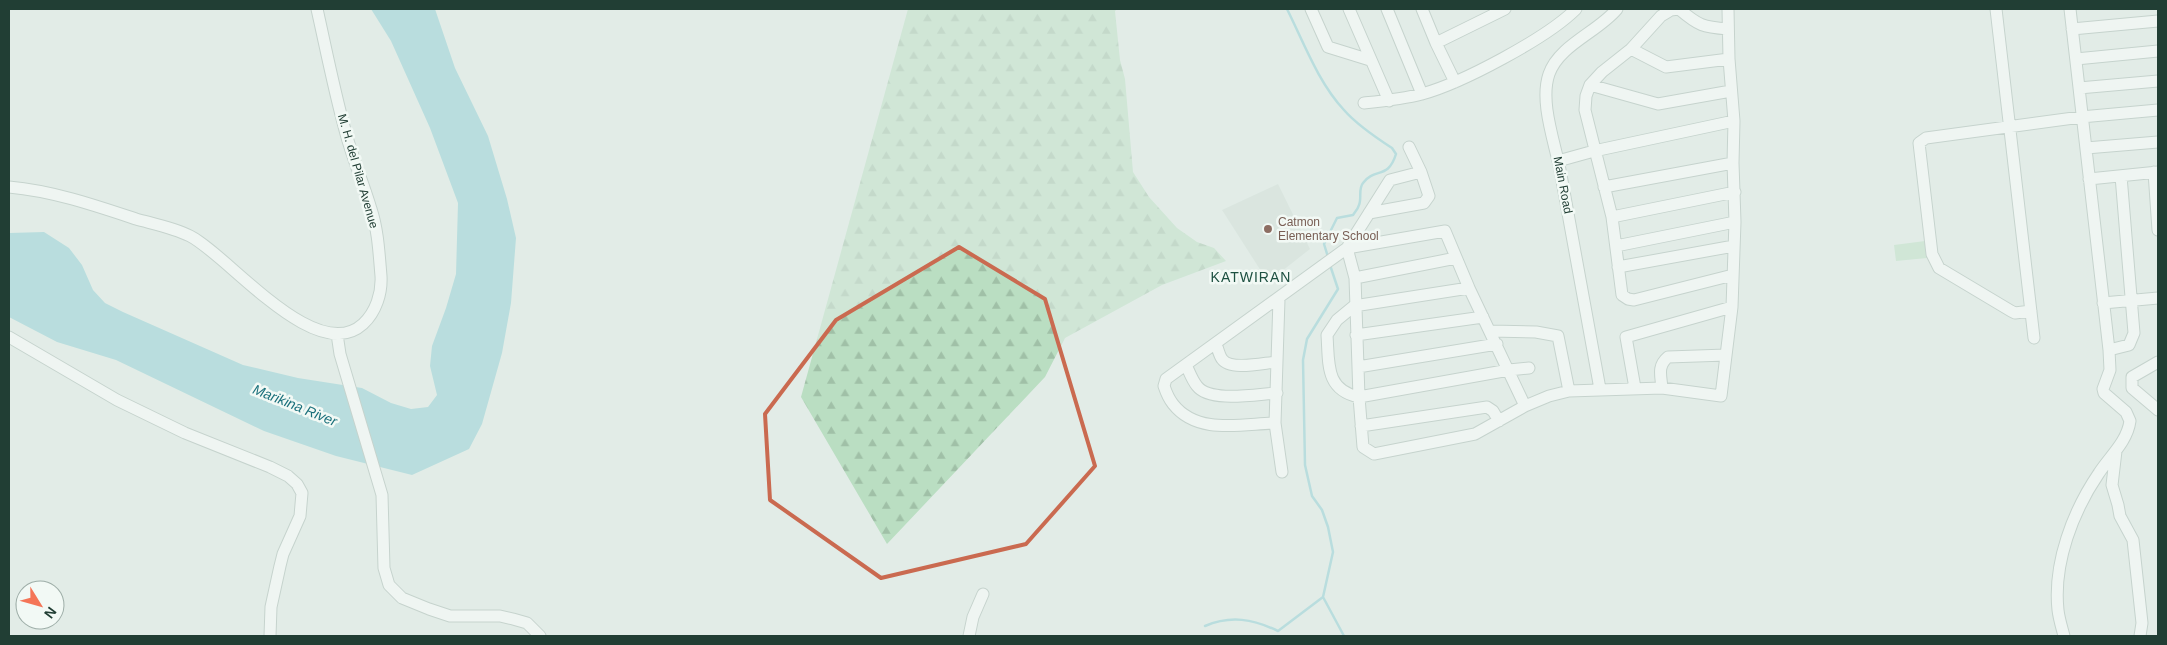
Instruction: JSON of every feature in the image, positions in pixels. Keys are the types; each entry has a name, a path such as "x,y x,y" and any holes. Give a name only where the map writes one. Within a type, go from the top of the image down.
{"street":[{"name":"M. H. del Pilar Avenue","path":"317,9 345,129 376,230 381,278 380,292 375,308 368,320 359,328 337,334"},
{"path":"1312,9 1328,47 1370,60"},
{"path":"1349,9 1389,101"},
{"path":"1387,9 1422,94"},
{"path":"1424,9 1436,43 1455,82"},
{"path":"1436,43 1505,9"},
{"path":"1364,103 1389,101 1422,94 1455,82 1514,52 1567,18 1576,9"},
{"name":"Main Road","path":"1600,389 1545,99 1549,74 1555,62 1568,49 1610,18 1617,9"},
{"path":"1728,29 1706,27 1695,23 1679,9 1671,10 1661,16 1631,49 1602,72 1590,85 1586,96 1585,110 1612,217 1622,295 1634,300 1733,275"},
{"path":"1347,248 1355,278 1354,306 1363,447 1374,454 1475,434 1525,406 1549,396 1569,391 1662,388 1721,396 1732,307 1735,222 1735,192 1732,163 1734,122 1728,59 1728,9"},
{"path":"1996,9 2034,338"},
{"path":"2064,636 2058,610 2058,579 2069,532 2086,493 2125,438 2130,421 2126,412 2104,393 2103,389 2110,370 2110,350 2070,9"},
{"path":"2072,29 2158,21"},
{"path":"1631,49 1666,67 1728,59"},
{"path":"2076,59 2158,51"},
{"path":"2079,88 2158,81"},
{"path":"1590,85 1658,104 1731,91"},
{"path":"2031,311 2015,313 1936,273 1932,254 1919,143 1926,138 2010,126 2158,110"},
{"path":"1558,161 1594,151 1734,122"},
{"path":"2086,148 2158,142"},
{"path":"1369,213 1424,203 1429,196 1422,172 1409,146"},
{"path":"1604,187 1732,163"},
{"path":"1275,422 1203,425 1188,417 1173,404 1164,386 1166,379 1347,248 1390,180 1422,172"},
{"path":"2089,179 2156,172 2158,230"},
{"path":"2110,350 2129,345 2133,339 2132,301 2122,176"},
{"path":"9,187 38,190 66,196 188,235 211,250 263,297 315,328 337,334 342,362 378,480 383,508 385,578 395,592 420,606 450,616 500,616 514,619 526,624 540,636"},
{"path":"1612,217 1735,192"},
{"path":"1616,246 1735,222"},
{"path":"1347,248 1445,230 1469,288 1525,406"},
{"path":"1618,268 1734,246"},
{"path":"1355,278 1456,258"},
{"path":"1469,288 1354,306 1338,320 1327,335 1330,376 1336,386 1345,394 1359,398 1509,370 1529,368"},
{"path":"2103,303 2158,298"},
{"path":"1279,299 1275,422 1282,472"},
{"path":"1636,388 1626,337 1732,307"},
{"path":"1356,335 1483,317"},
{"path":"1491,332 1536,332 1558,336 1569,391"},
{"path":"9,337 117,400 185,433 270,467 288,476 297,484 302,493 300,516 283,554 272,607 270,636"},
{"path":"1216,344 1223,360 1229,364 1236,366 1276,362"},
{"path":"1358,367 1497,344"},
{"path":"1662,388 1660,368 1662,361 1668,357 1726,354"},
{"path":"2156,404 2132,388 2131,383 2132,377 2158,362"},
{"path":"1186,365 1197,386 1206,393 1223,396 1277,393"},
{"path":"1361,426 1487,407 1493,411 1499,421"},
{"path":"2116,450 2112,485 2120,516 2133,540 2142,623 2140,636"},
{"path":"969,636 973,617 983,594"}],"highlighted area":[{"path":"959,247 1045,299 1095,466 1026,544 881,578 770,500 765,414 836,320"}],"shaded area":[{"name":"Catmon Elementary School","path":"1278,184 1310,249 1268,282 1222,210"}],"green space":[{"path":"908,9 1117,9 1115,11 1120,60 1125,79 1133,172 1149,197 1177,228 1197,242 1214,248 1226,261 1162,285 1065,338 1045,377 887,544 801,397"},
{"path":"1925,241 1927,258 1896,261 1894,245"}],"water":[{"name":"Marikina River","path":"371,9 435,9 455,68 488,136 507,199 516,238 511,303 502,353 482,424 469,449 412,475 336,456 264,431 116,360 57,342 9,317 9,233 44,232 69,248 82,265 93,290 105,303 123,312 243,365 298,378 362,388 391,403 411,409 428,407 437,395 430,366 432,346 456,274 458,203 430,128 391,41"}],"waterway":[{"path":"1287,9 1312,62 1335,99 1355,121 1392,148 1396,154 1389,167 1372,175 1363,183 1359,205 1353,215 1337,218 1324,244 1328,257"},
{"path":"1330,265 1338,289 1307,339 1303,360 1305,465 1312,496 1322,510 1328,527 1333,552 1323,597 1344,636"},
{"path":"1205,626 1224,620 1242,620 1251,621 1278,631 1323,597"}],"place":[{"name":"Catmon Elementary School","path":"1268,229"}],"district":[{"name":"KATWIRAN","path":"1251,277"}]}
